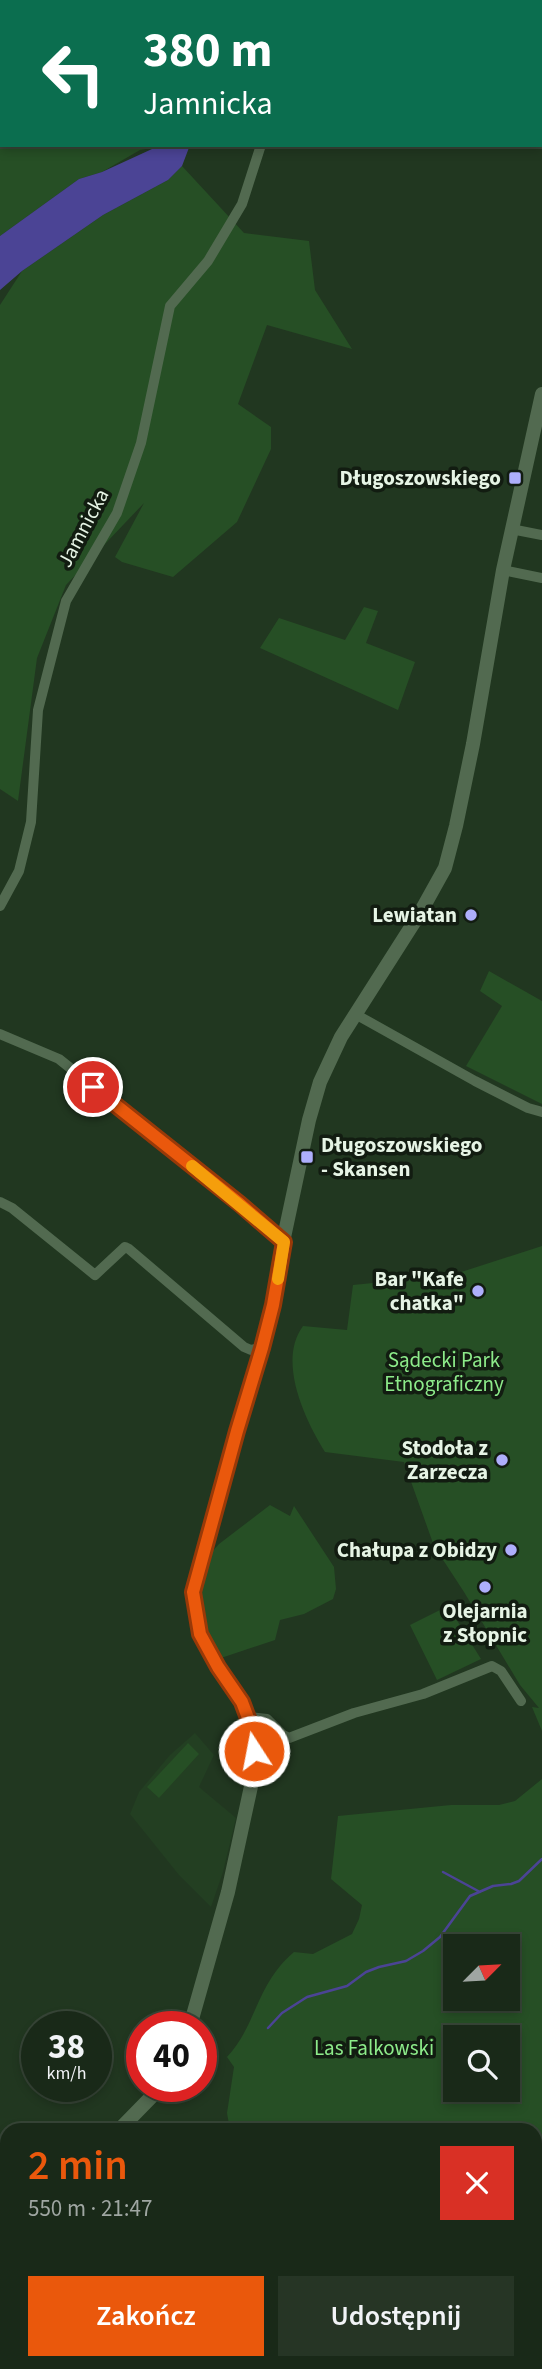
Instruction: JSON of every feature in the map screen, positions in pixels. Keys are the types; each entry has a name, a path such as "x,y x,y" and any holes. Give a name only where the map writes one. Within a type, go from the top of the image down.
{"street":[{"name":"Jamnicka","path":"0,906 19,872 31,822 38,710 66,601 117,513 141,443 170,306 208,261 243,204 260,147"},
{"path":"194,2011 228,1892 255,1768 254,1734 242,1702 200,1634 193,1592 273,1305 316,1095 339,1042 445,868 473,744 511,528 542,394"},
{"path":"511,528 542,535"},
{"path":"503,570 542,578"},
{"path":"355,1014 475,1081 528,1108 542,1112"},
{"path":"0,1034 59,1059 284,1242"},
{"path":"0,1202 12,1208 95,1275 125,1247 130,1249 244,1347 251,1350 262,1348"},
{"path":"247,1717 267,1718 289,1738 354,1713 423,1693 492,1666 501,1671 521,1701"},
{"path":"126,2123 146,2102"}],"shaded area":[{"path":"189,147 182,166 168,180 103,215 22,271 0,290 0,236 79,179 102,172 152,149"},
{"path":"195,1733 214,1755 199,1787 236,1818 211,1907 179,1875 130,1814 139,1792 170,1755"}],"green space":[{"path":"0,147 152,147 140,150 102,172 79,179 0,236"},
{"path":"182,166 244,233 309,241 315,290 352,349 267,325 238,404 271,427 271,449 237,522 173,577 122,562 115,557 144,503 66,585 37,658 18,801 0,789 0,305 22,271 103,215 168,180"},
{"path":"364,607 378,611 366,643 415,662 398,710 260,648 279,618 345,640"},
{"path":"489,971 542,1001 542,1104 466,1066 502,1006 480,991"},
{"name":"Sądecki Park Etnograficzny","path":"542,1246 542,1731 532,1707 539,1708 520,1685 434,1546 404,1462 325,1452 302,1407 293,1373 293,1356 296,1340 303,1326 347,1330 353,1285 452,1275"},
{"path":"270,1505 290,1516 294,1506 334,1567 336,1589 333,1599 304,1614 280,1620 275,1640 221,1658 208,1637 198,1601 208,1556 219,1544"},
{"path":"448,1606 481,1659 437,1680 410,1625"},
{"path":"188,1743 199,1754 159,1798 147,1787"},
{"name":"Las Falkowski","path":"542,1779 542,2123 229,2123 227,2113 234,2067 227,2057 245,2032 272,1977 294,1952 313,1954 352,1934 359,1919 362,1905 331,1879 338,1816 451,1805 499,1805 515,1801"}],"waterway":[{"path":"268,2028 282,2013 307,1997 347,1986 366,1972 406,1961 423,1951 440,1937 470,1896 493,1886 519,1881 542,1859"},
{"path":"443,1872 480,1892"}],"slow traffic":[{"path":"192,1166 284,1242 278,1279"}],"place":[{"name":"Długoszowskiego","path":"515,478"},
{"name":"Lewiatan","path":"471,915"},
{"name":"Długoszowskiego - Skansen","path":"307,1157"},
{"name":"Bar \"Kafe chatka\"","path":"478,1291"},
{"name":"Stodoła z Zarzecza","path":"502,1460"},
{"name":"Chałupa z Obidzy","path":"511,1550"},
{"name":"Olejarnia z Słopnic","path":"485,1587"}],"route":[{"path":"93,1087 284,1242 262,1348 193,1592 200,1634 242,1702 254,1734 254,1751"}]}
